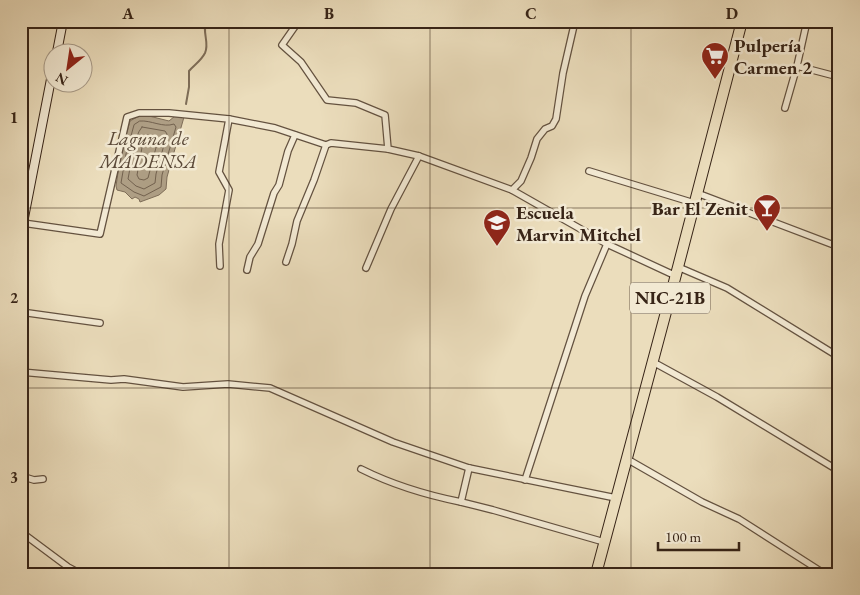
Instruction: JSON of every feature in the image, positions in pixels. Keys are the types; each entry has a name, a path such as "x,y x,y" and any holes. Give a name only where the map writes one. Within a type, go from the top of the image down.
{"highway":[{"name":"NIC-21B","path":"596,574 677,271 741,21"}],"street":[{"path":"59,42 63,21"},
{"path":"292,21 296,25 282,45 301,62 327,100 356,104 385,115 388,149"},
{"path":"512,190 521,181 532,158 537,139 544,129 552,126 556,119 563,73 575,21"},
{"path":"784,108 797,66 807,21"},
{"path":"797,66 839,77"},
{"path":"21,232 23,212 49,92"},
{"path":"23,224 100,234 127,117 139,113 169,113 229,118 275,128 326,145 331,143 388,149 419,156 512,190 607,244 727,288 839,357"},
{"path":"220,266 219,244 229,190 219,172 229,118"},
{"path":"247,270 250,257 258,244 274,193 279,185 288,151 295,135"},
{"path":"286,262 297,221 326,145"},
{"path":"366,268 390,209 419,156"},
{"path":"589,171 696,198 837,246 839,235"},
{"path":"525,480 585,296 607,244"},
{"path":"21,312 100,323"},
{"path":"652,362 717,396 839,471"},
{"path":"21,372 111,380 124,378 183,387 228,384 270,388 393,442 469,468 616,498"},
{"path":"627,459 702,502 739,518 826,574"},
{"path":"461,502 469,468"},
{"path":"361,469 381,479 427,495 512,515 604,542"},
{"path":"21,476 34,480 43,480"},
{"path":"21,532 68,570 81,574"}],"water":[{"name":"Laguna de MADENSA","path":"139,116 149,116 169,121 175,116 184,117 167,177 166,189 159,195 140,202 139,199 135,197 132,199 125,192 117,190 116,186 121,153 130,121"}],"waterway":[{"path":"186,104 189,71 205,53 207,45 205,25 207,21"}],"place":[{"name":"Pulpería Carmen 2","path":"715,80"},
{"name":"Bar El Zenit","path":"767,232"},
{"name":"Escuela Marvin Mitchel","path":"497,247"}]}
